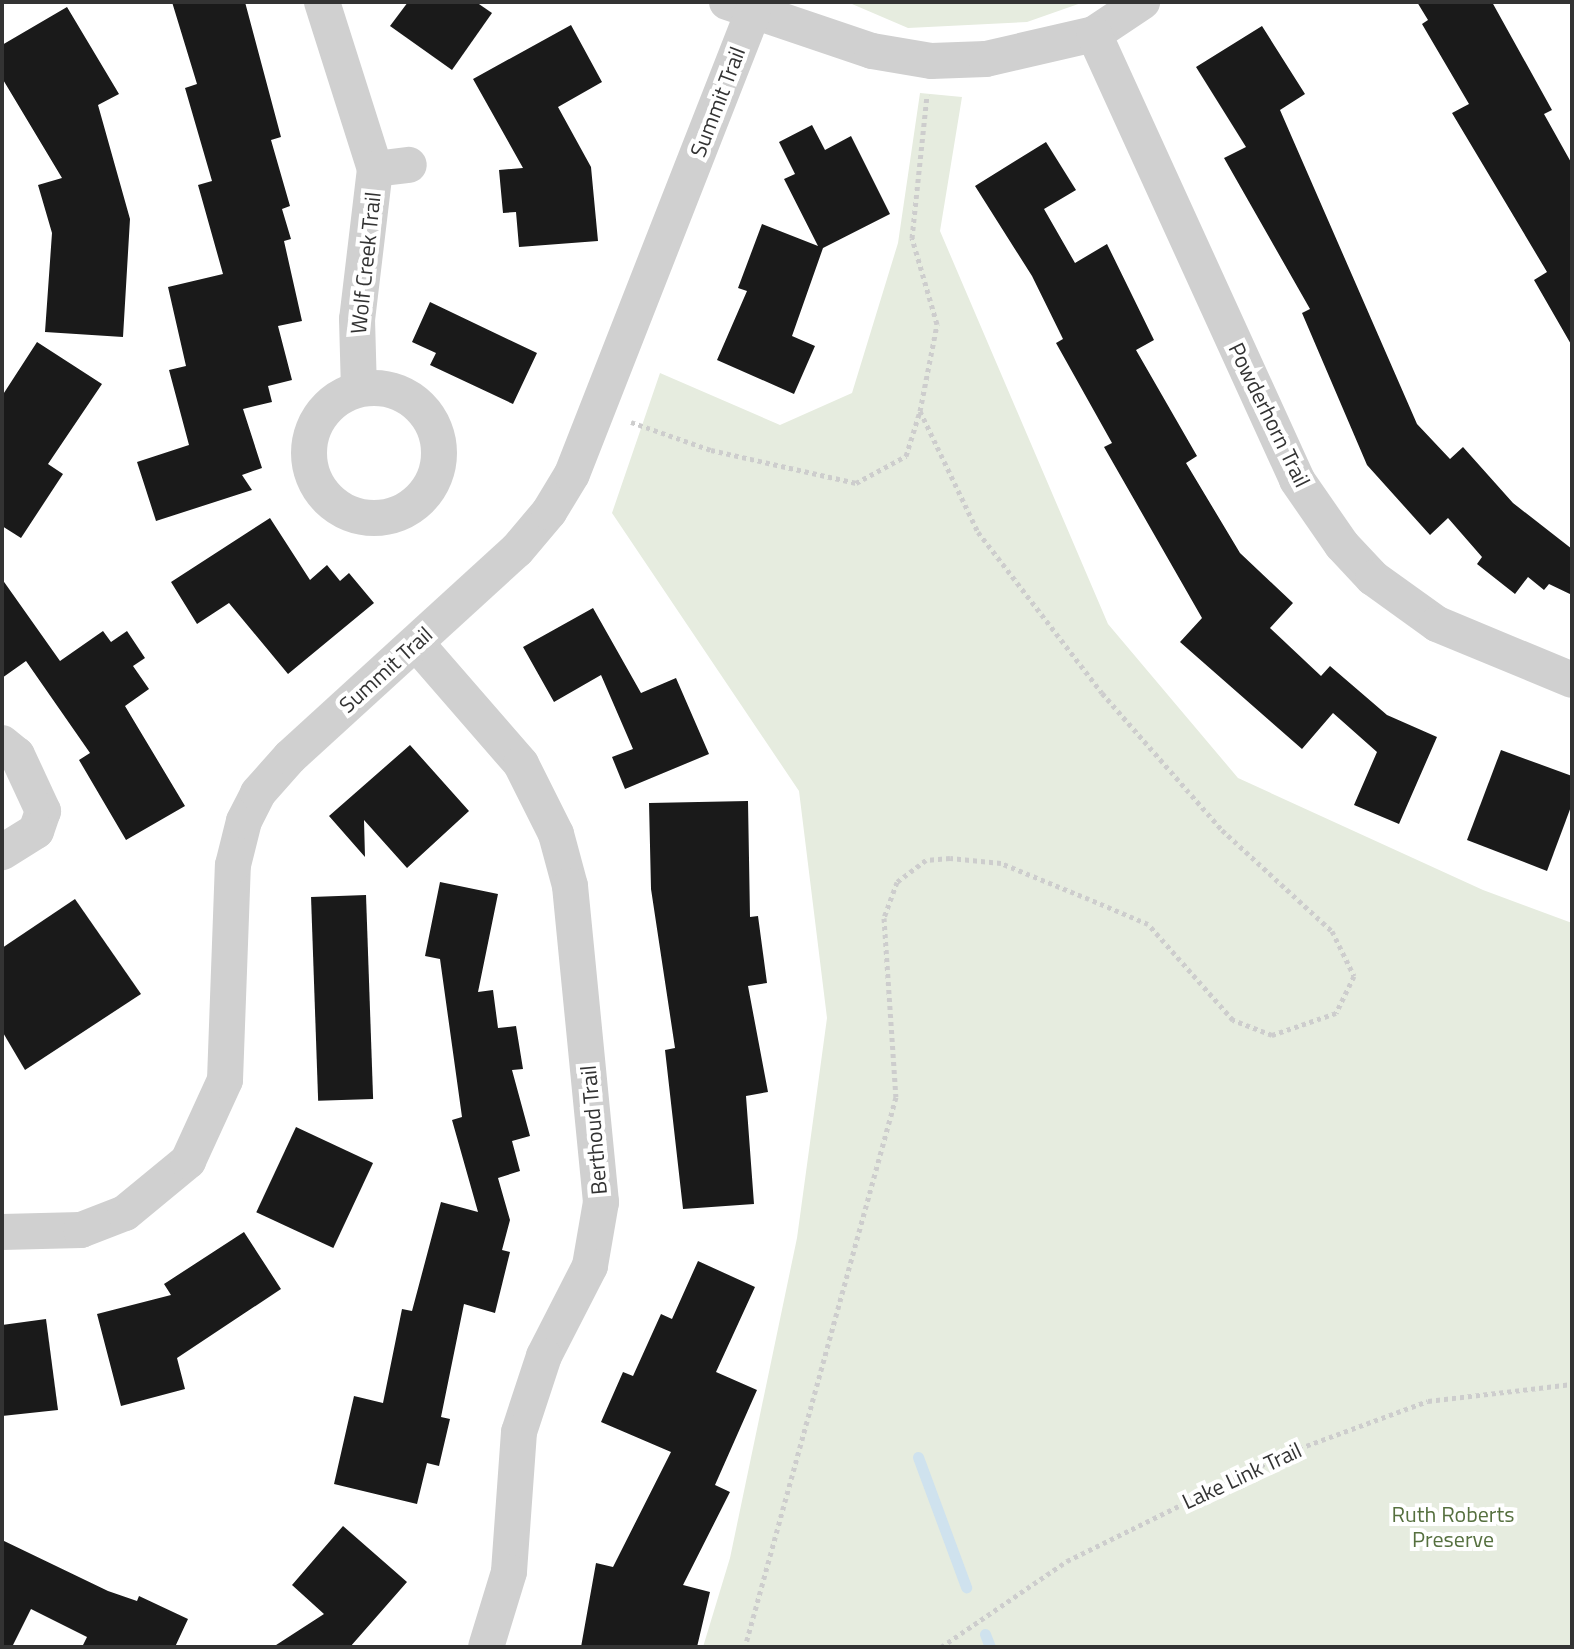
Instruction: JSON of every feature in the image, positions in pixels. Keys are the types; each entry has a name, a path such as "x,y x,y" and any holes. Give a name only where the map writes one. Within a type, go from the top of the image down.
{"street":[{"name":"Wolf Creek Trail","path":"322,2 392,167 357,319 359,389"},
{"path":"740,7 872,51 931,61 986,59 1094,34 1142,2"},
{"name":"Summit Trail","path":"2,1232 58,1234 95,1224 159,1191 188,1161 225,1080 233,865 244,821 258,793 290,757 517,550 549,512 597,412 740,7"},
{"name":"Powderhorn Trail","path":"1094,34 1297,480 1342,545 1373,578 1437,624 1572,680"},
{"name":"Berthoud Trail","path":"416,643 521,764 556,834 570,886 601,1202 590,1266 544,1356 519,1432 509,1572 486,1647"},
{"path":"2,743 17,755 43,811 36,831 2,852"}],"path":[{"path":"597,412 711,450 856,483 906,456 920,411 937,324 912,238 931,61"},
{"path":"745,1647 896,1097 884,918 897,882 926,860 950,858 1001,863 1148,924 1233,1020 1272,1035 1336,1013 1354,976 1332,931 1222,830 1102,693 978,532 920,411"},
{"name":"Lake Link Trail","path":"941,1647 1067,1561 1284,1454 1428,1401 1572,1384"}],"green space":[{"path":"1084,2 1027,22 908,28 852,4"},
{"name":"Ruth Roberts Preserve","path":"920,93 962,97 940,231 1108,624 1238,778 1483,890 1572,923 1572,1647 703,1647 730,1558 797,1238 827,1018 799,791 612,513 660,373 780,425 852,393 898,243"}],"building":[{"path":"172,2 245,2 281,137 271,140 290,206 282,209 291,239 284,241 302,321 278,326 292,380 268,386 272,402 243,409 262,468 242,475 252,490 156,521 137,462 189,445 169,370 186,366 168,287 223,274 198,185 212,181 185,88 197,84"},
{"path":"408,2 476,2 492,13 452,70 390,26"},
{"path":"1417,2 1492,2 1552,110 1544,114 1572,164 1572,346 1534,280 1547,272 1452,113 1469,104 1422,24 1428,20"},
{"path":"67,7 119,94 98,105 130,219 123,337 45,332 52,233 38,185 62,178 2,78 2,45"},
{"path":"571,25 602,82 558,107 591,167 598,241 519,247 516,212 503,213 499,170 523,168 473,79"},
{"path":"1262,26 1305,94 1280,110 1417,424 1450,459 1463,447 1513,503 1572,549 1572,595 1549,584 1544,590 1528,577 1515,594 1477,564 1482,557 1448,518 1430,535 1367,465 1302,313 1310,309 1224,158 1246,147 1196,67"},
{"path":"812,125 825,150 851,136 890,214 823,248 792,336 815,346 794,394 717,360 747,291 738,288 762,224 818,246 784,179 795,174 779,142"},
{"path":"1046,142 1076,190 1044,209 1075,263 1107,244 1154,340 1136,350 1197,456 1186,463 1240,553 1293,603 1270,628 1321,676 1330,666 1387,715 1437,737 1399,824 1354,805 1377,752 1333,713 1302,749 1180,642 1202,618 1104,447 1112,443 1056,343 1063,339 1032,276 975,186"},
{"path":"430,302 537,353 513,404 430,365 436,353 412,342"},
{"path":"37,342 102,384 48,464 63,474 21,538 2,526 2,396"},
{"path":"270,518 310,580 327,565 340,581 349,573 374,603 288,674 229,603 197,624 171,582"},
{"path":"2,579 60,661 103,631 111,642 127,631 145,658 133,666 149,689 125,706 185,806 126,840 79,760 90,753 26,661 2,678"},
{"path":"593,608 641,693 676,678 709,754 625,789 612,757 633,749 601,675 554,702 523,647"},
{"path":"410,745 469,811 407,868 364,820 365,857 329,816"},
{"path":"1501,750 1572,776 1572,804 1547,871 1467,840"},
{"path":"748,801 750,917 758,916 767,983 748,986 768,1092 746,1096 754,1204 683,1209 665,1050 675,1048 651,889 649,803"},
{"path":"440,882 498,894 478,992 493,990 498,1028 516,1026 523,1069 512,1070 530,1136 512,1141 520,1171 498,1178 510,1220 502,1250 510,1252 495,1313 464,1304 441,1417 450,1419 439,1466 427,1463 417,1504 334,1484 354,1396 383,1403 402,1309 412,1311 441,1202 478,1212 452,1120 462,1117 440,959 425,956"},
{"path":"366,895 373,1099 318,1101 311,897"},
{"path":"75,899 141,994 25,1070 2,1031 2,948"},
{"path":"296,1127 373,1163 333,1248 256,1212"},
{"path":"244,1232 281,1289 177,1358 185,1389 121,1406 97,1314 171,1295 164,1284"},
{"path":"698,1261 755,1287 716,1372 757,1390 715,1485 730,1492 683,1585 710,1592 697,1647 581,1647 596,1563 613,1567 671,1452 601,1422 623,1372 633,1376 661,1314 672,1319"},
{"path":"46,1319 58,1410 2,1416 2,1325"},
{"path":"343,1526 407,1582 350,1647 273,1647 324,1614 292,1585"},
{"path":"2,1540 108,1591 137,1601 139,1596 188,1619 175,1647 82,1647 87,1637 31,1609 12,1647 2,1647"}],"waterway":[{"path":"918,1457 966,1587"},
{"path":"985,1634 990,1647"}]}
